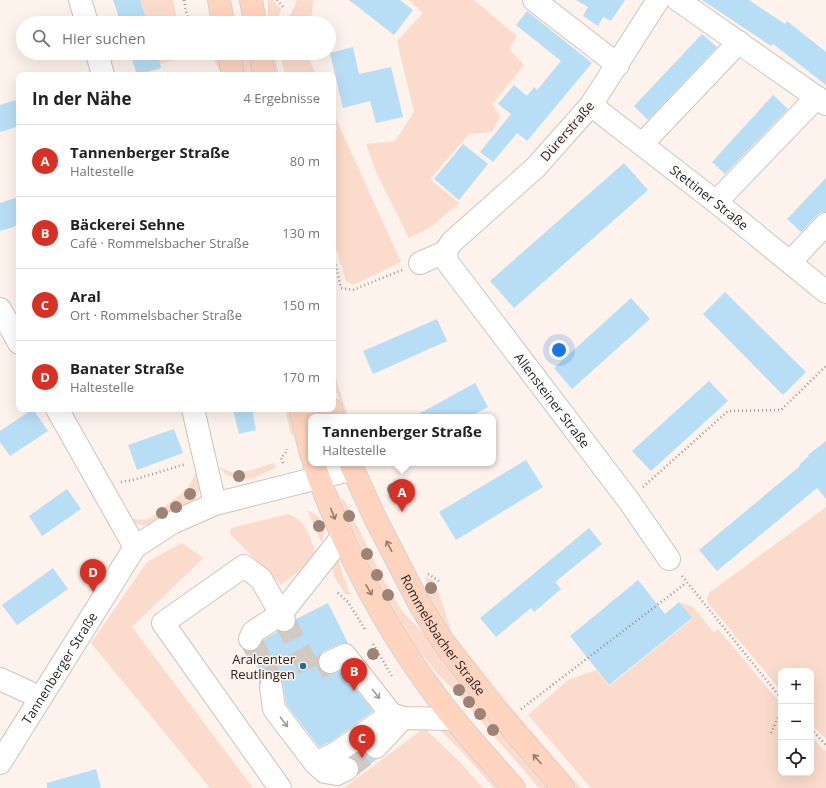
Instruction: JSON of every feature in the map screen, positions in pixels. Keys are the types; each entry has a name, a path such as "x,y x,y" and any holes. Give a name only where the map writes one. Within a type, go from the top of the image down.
{"main road":[{"path":"219,0 222,16"},
{"path":"251,0 254,16"},
{"path":"230,60 232,72"},
{"path":"261,60 263,72"},
{"path":"301,412 308,442"},
{"name":"Rommelsbacher Straße","path":"352,466 375,518 420,605 444,642 489,702 563,788"},
{"path":"316,470 342,537 367,587 411,662 454,719 514,788"}],"street":[{"path":"80,0 86,16"},
{"name":"Dürerstraße","path":"420,263 448,247 536,167 592,105 658,0"},
{"path":"678,0 821,101 716,202"},
{"path":"545,4 618,65"},
{"path":"642,144 738,42"},
{"path":"99,60 102,72"},
{"name":"Stettiner Straße","path":"592,105 716,202 826,292"},
{"path":"790,262 826,224"},
{"name":"Allensteiner Straße","path":"448,247 448,263 628,500 669,559"},
{"path":"0,309 16,338"},
{"path":"58,412 135,547"},
{"path":"194,412 215,504"},
{"name":"Tannenberger Straße","path":"0,763 135,547 172,523 215,504 316,470 352,466"},
{"path":"250,639 253,632 282,617 342,537"},
{"path":"280,788 163,623 244,566 261,579 282,617"},
{"path":"330,662 345,655 397,716 413,719 454,719"},
{"path":"0,679 41,698"},
{"path":"271,687 274,709 315,763 325,772 337,774 347,769"},
{"path":"376,747 397,716"},
{"path":"315,763 336,753 397,716"}],"path":[{"path":"184,0 187,16"},
{"path":"277,0 285,9"},
{"path":"336,267 341,288 353,290 420,263"},
{"path":"628,500 728,411 780,410 826,366"},
{"path":"101,487 112,482 119,483 133,480 188,463"},
{"path":"669,559 686,583 778,694"},
{"path":"519,710 546,691 686,583"},
{"path":"338,593 348,602 368,635"},
{"path":"372,641 394,678"},
{"path":"771,733 778,718"},
{"path":"814,732 826,745"}],"shaded area":[{"path":"125,0 173,0 176,16 130,16"},
{"path":"268,0 273,0 281,9 279,16 268,16"},
{"path":"297,0 313,0 312,16 290,16"},
{"path":"409,0 474,0 517,36 509,49 524,65 492,104 500,116 492,132 469,134 430,179 459,203 429,228 409,238 377,174 366,144 395,141 414,112 397,41 423,13"},
{"path":"144,60 174,60 147,68"},
{"path":"214,60 222,60 224,72 220,72"},
{"path":"242,60 251,60 253,72 244,72"},
{"path":"272,60 276,60 278,72 274,72"},
{"path":"282,60 310,60 315,72 284,72"},
{"path":"336,119 401,262 353,285 346,281 337,251"},
{"path":"336,377 347,414 343,414 336,389"},
{"path":"286,412 289,412 294,435 291,435"},
{"path":"312,412 321,412 321,414 312,414"},
{"path":"273,463 276,467 261,475 246,479 232,477 218,467 234,473 252,470"},
{"path":"197,471 199,490 194,500 163,519 154,522 142,525 131,519 149,519 188,488"},
{"path":"341,497 346,503 383,579 402,611 427,637 469,696 550,788 539,788 463,700 437,673 408,637 377,581 342,506"},
{"path":"826,507 826,739 814,727 814,668 778,668 778,687 708,603 707,599 709,593"},
{"path":"307,510 320,519 323,523 325,532 321,542"},
{"path":"288,514 295,517 304,526 310,537 317,557 281,585 230,534 231,528"},
{"path":"182,543 203,558 132,627 253,788 210,788 91,643 147,562"},
{"path":"338,554 342,573 350,594 348,595 345,594 336,580 332,569"},
{"path":"426,576 435,582 452,633 520,718 581,788 576,788 450,634 428,596"},
{"path":"679,602 693,607 714,633 718,629 778,700 778,776 814,776 814,739 826,752 826,788 591,788 528,715 568,680 596,670 609,686 692,619"},
{"path":"424,728 459,761 483,788 344,788"},
{"path":"439,729 450,732 499,788 494,788 466,756"}],"building":[{"path":"113,0 140,0 145,16 119,16"},
{"path":"349,0 400,0 413,10 394,35"},
{"path":"576,0 625,0 611,21 603,17 598,26 583,16 588,7"},
{"path":"702,0 749,0 785,24 787,21 826,52 826,85 773,44 771,46"},
{"path":"527,11 592,63 527,141 517,133 493,162 480,152 511,114 498,104 514,85 527,96 534,87 537,90 561,61 516,25"},
{"path":"702,34 717,47 648,120 634,106"},
{"path":"353,47 359,74 391,67 403,117 376,123 370,101 343,108 336,78 336,72 334,72 332,60 336,60 336,51"},
{"path":"132,60 159,60 161,68 147,72 136,72"},
{"path":"773,95 788,109 725,174 712,162"},
{"path":"16,100 16,127 0,132 0,105"},
{"path":"463,144 488,164 459,200 434,179"},
{"path":"624,163 648,190 514,308 490,281"},
{"path":"826,178 826,212 822,212 817,215 801,232 787,219"},
{"path":"16,198 16,226 0,231 0,203"},
{"path":"725,292 806,372 783,395 703,314"},
{"path":"631,298 650,319 572,389 554,368"},
{"path":"437,319 447,341 373,374 363,351"},
{"path":"709,381 728,401 651,471 632,451"},
{"path":"475,383 488,407 475,414 418,414"},
{"path":"28,412 35,412 48,431 10,456 0,442 0,431"},
{"path":"234,412 253,412 256,430 239,434"},
{"path":"174,429 183,453 137,470 128,445"},
{"path":"826,441 826,499 817,488 717,571 699,550 800,466 799,465 809,456 808,455"},
{"path":"526,460 543,487 456,540 439,512"},
{"path":"67,489 81,509 42,536 29,516"},
{"path":"589,528 602,544 555,582 561,589 534,612 531,608 496,637 480,618"},
{"path":"53,568 68,589 17,625 2,605"},
{"path":"638,580 665,614 679,602 692,618 609,685 570,636"},
{"path":"328,603 348,643 340,644 324,651 320,655 318,661 319,667 323,672 329,674 341,671 373,711 330,742 319,747 286,704 281,680 276,676 270,675 263,678 250,651 257,649 263,640 278,631 290,631 295,627 296,619"},
{"path":"364,749 368,756 373,759 377,759 358,773 358,764 351,758"},
{"path":"96,769 101,788 47,788 47,783"}],"tunnel":[{"path":"284,620 311,672 330,662"},
{"path":"250,639 269,675 271,687"},
{"path":"347,769 376,747"}],"place":[{"name":"Tannenberger Straße","path":"402,512"},
{"name":"Banater Straße","path":"93,592"},
{"name":"Aralcenter Reutlingen","path":"303,666"},
{"name":"Bäckerei Sehne","path":"354,691"},
{"name":"Aral","path":"362,758"}]}
